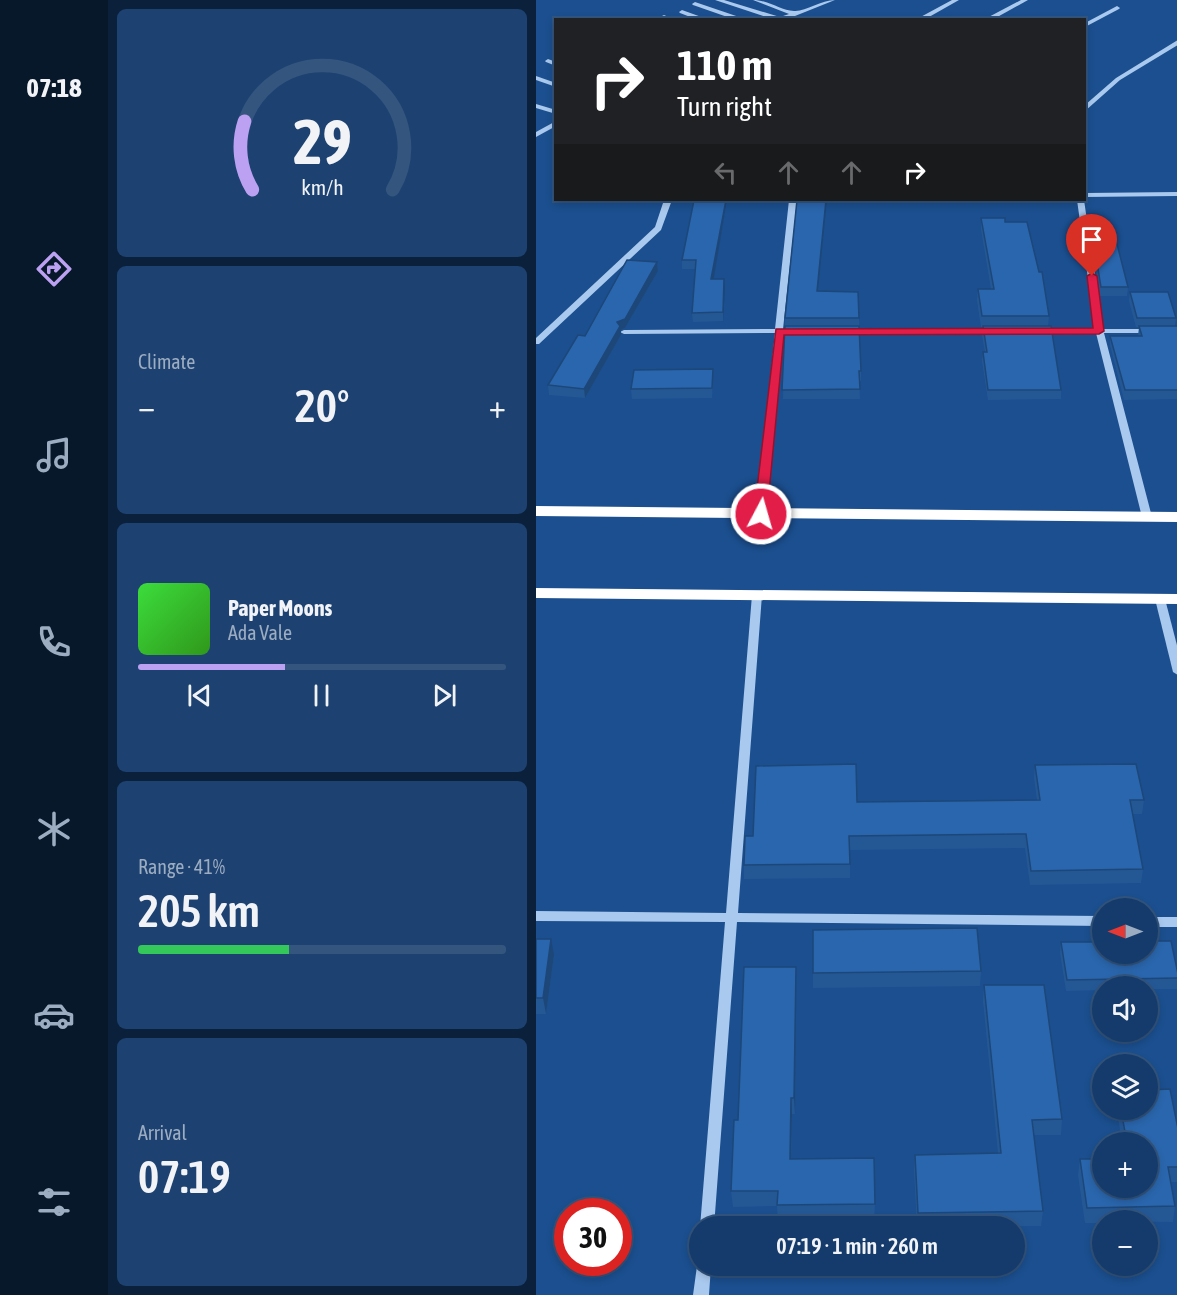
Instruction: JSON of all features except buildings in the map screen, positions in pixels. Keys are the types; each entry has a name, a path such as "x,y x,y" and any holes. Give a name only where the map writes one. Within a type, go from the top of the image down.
{"highway":[{"path":"536,511 1178,517"},
{"path":"536,593 1169,599"}],"street":[{"path":"718,0 776,18"},
{"path":"756,0 793,13"},
{"path":"781,18 832,0"},
{"path":"921,18 956,0"},
{"path":"990,18 1025,0"},
{"path":"695,4 737,18"},
{"path":"1086,24 1117,8"},
{"path":"682,12 699,18"},
{"path":"1087,106 1118,79 1178,42"},
{"path":"548,61 554,63"},
{"path":"536,78 554,84"},
{"path":"536,106 554,110"},
{"path":"536,135 554,124"},
{"path":"1086,195 1178,194"},
{"path":"536,342 658,228 668,201"},
{"path":"761,514 794,201"},
{"path":"1079,201 1099,331 1147,517"},
{"path":"838,331 1004,331"},
{"path":"1028,331 1178,331"},
{"path":"624,332 803,332"},
{"path":"708,1216 756,595"},
{"path":"1169,599 1178,672"},
{"path":"536,915 1092,921"},
{"path":"1158,922 1178,922"},
{"path":"701,1295 703,1276"}],"route":[{"path":"761,514 779,332 1099,331 1092,276"}]}
